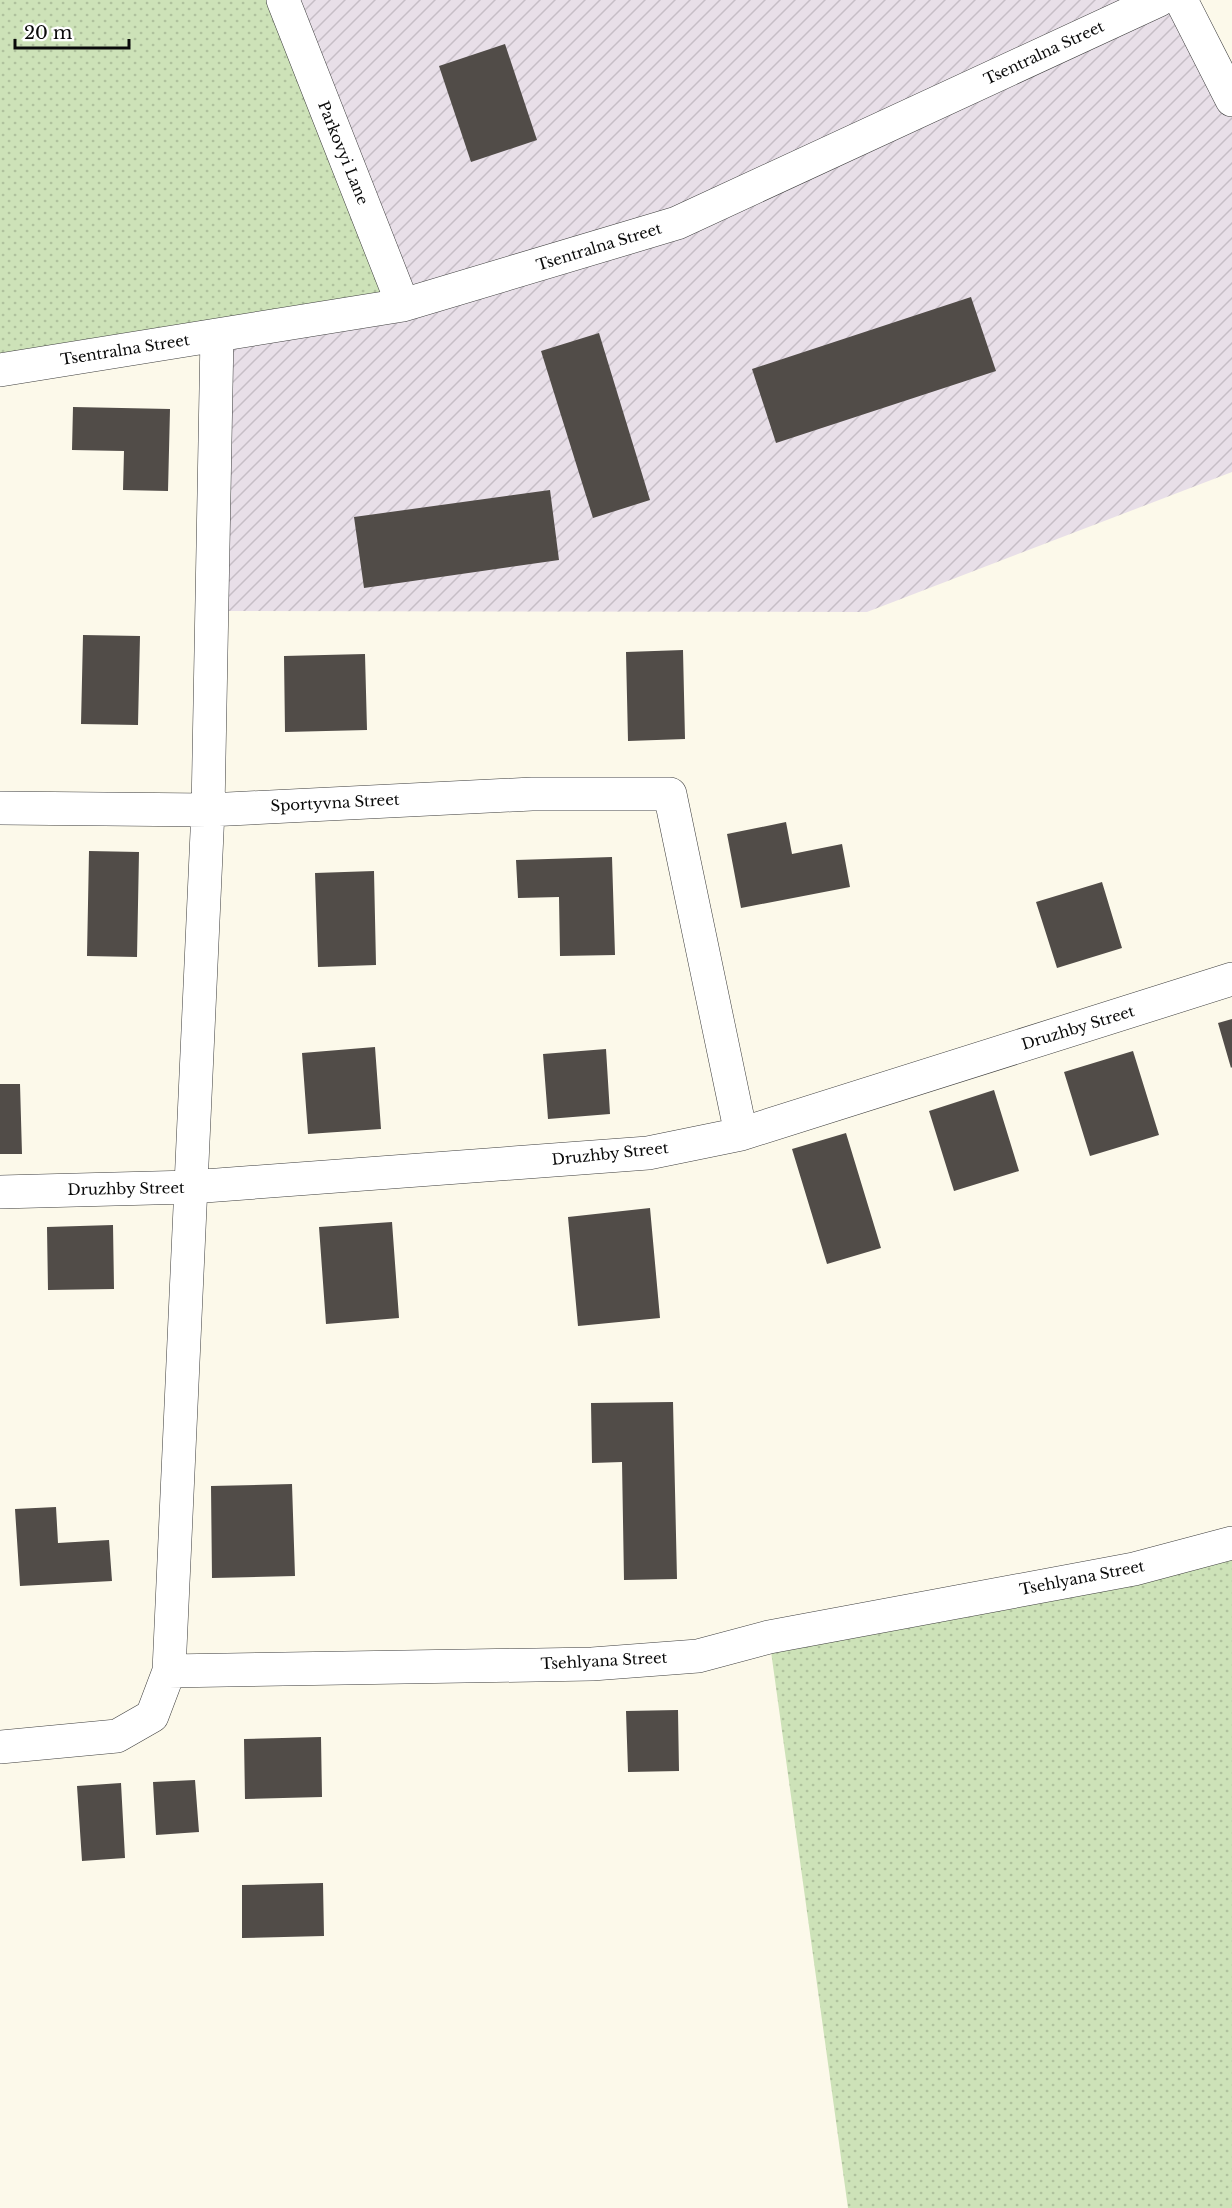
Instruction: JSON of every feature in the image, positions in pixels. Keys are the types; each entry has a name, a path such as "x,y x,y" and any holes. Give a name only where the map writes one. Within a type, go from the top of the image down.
{"street":[{"name":"Parkovyi Lane","path":"283,0 403,305"},
{"name":"Tsentralna Street","path":"0,370 403,305 677,223 1159,0"},
{"path":"1181,0 1232,100"},
{"path":"0,1747 117,1736 152,1716 169,1671 208,810 217,336"},
{"name":"Sportyvna Street","path":"0,808 208,810 532,794 670,794 741,1134"},
{"name":"Druzhby Street","path":"0,1192 191,1187 648,1153 741,1134 1232,979"},
{"name":"Tsehlyana Street","path":"169,1671 592,1664 698,1656 769,1637 1134,1569 1232,1543"}],"shaded area":[{"path":"283,0 1181,0 1232,100 1232,472 867,612 212,611 217,336"}],"green space":[{"path":"0,0 283,0 403,305 0,370"},
{"path":"1232,1543 1232,2208 848,2208 769,1637"}],"building":[{"path":"505,44 537,140 471,162 439,66"},
{"path":"971,297 996,371 776,443 752,369"},
{"path":"599,333 650,500 593,518 541,351"},
{"path":"73,407 170,409 168,491 123,490 124,451 72,450"},
{"path":"550,490 559,560 364,588 354,517"},
{"path":"83,635 140,636 138,725 81,724"},
{"path":"683,650 685,739 628,741 626,652"},
{"path":"365,654 367,730 285,732 284,656"},
{"path":"786,822 792,854 842,844 850,887 741,908 727,834"},
{"path":"89,851 139,852 137,957 87,956"},
{"path":"612,857 615,955 560,956 559,897 518,898 516,860"},
{"path":"374,871 376,965 318,967 315,873"},
{"path":"1102,882 1122,948 1057,968 1036,902"},
{"path":"1232,1019 1232,1067 1231,1068 1218,1023"},
{"path":"375,1047 381,1129 308,1134 302,1053"},
{"path":"606,1049 610,1114 548,1119 543,1054"},
{"path":"1133,1051 1159,1135 1090,1156 1064,1072"},
{"path":"0,1084 20,1084 22,1154 0,1154"},
{"path":"994,1090 1019,1171 954,1191 929,1111"},
{"path":"846,1133 881,1248 827,1264 792,1149"},
{"path":"650,1208 660,1318 578,1326 568,1217"},
{"path":"392,1222 399,1318 326,1324 319,1227"},
{"path":"113,1225 114,1289 48,1290 47,1227"},
{"path":"673,1402 677,1579 624,1580 622,1462 592,1463 591,1403"},
{"path":"292,1484 295,1576 212,1578 211,1486"},
{"path":"56,1507 58,1543 109,1540 112,1581 20,1586 15,1509"},
{"path":"678,1710 679,1771 628,1772 626,1711"},
{"path":"321,1737 322,1797 245,1799 244,1739"},
{"path":"195,1780 199,1832 156,1835 153,1782"},
{"path":"121,1783 125,1858 82,1861 77,1786"},
{"path":"323,1883 324,1936 242,1938 242,1885"}]}
